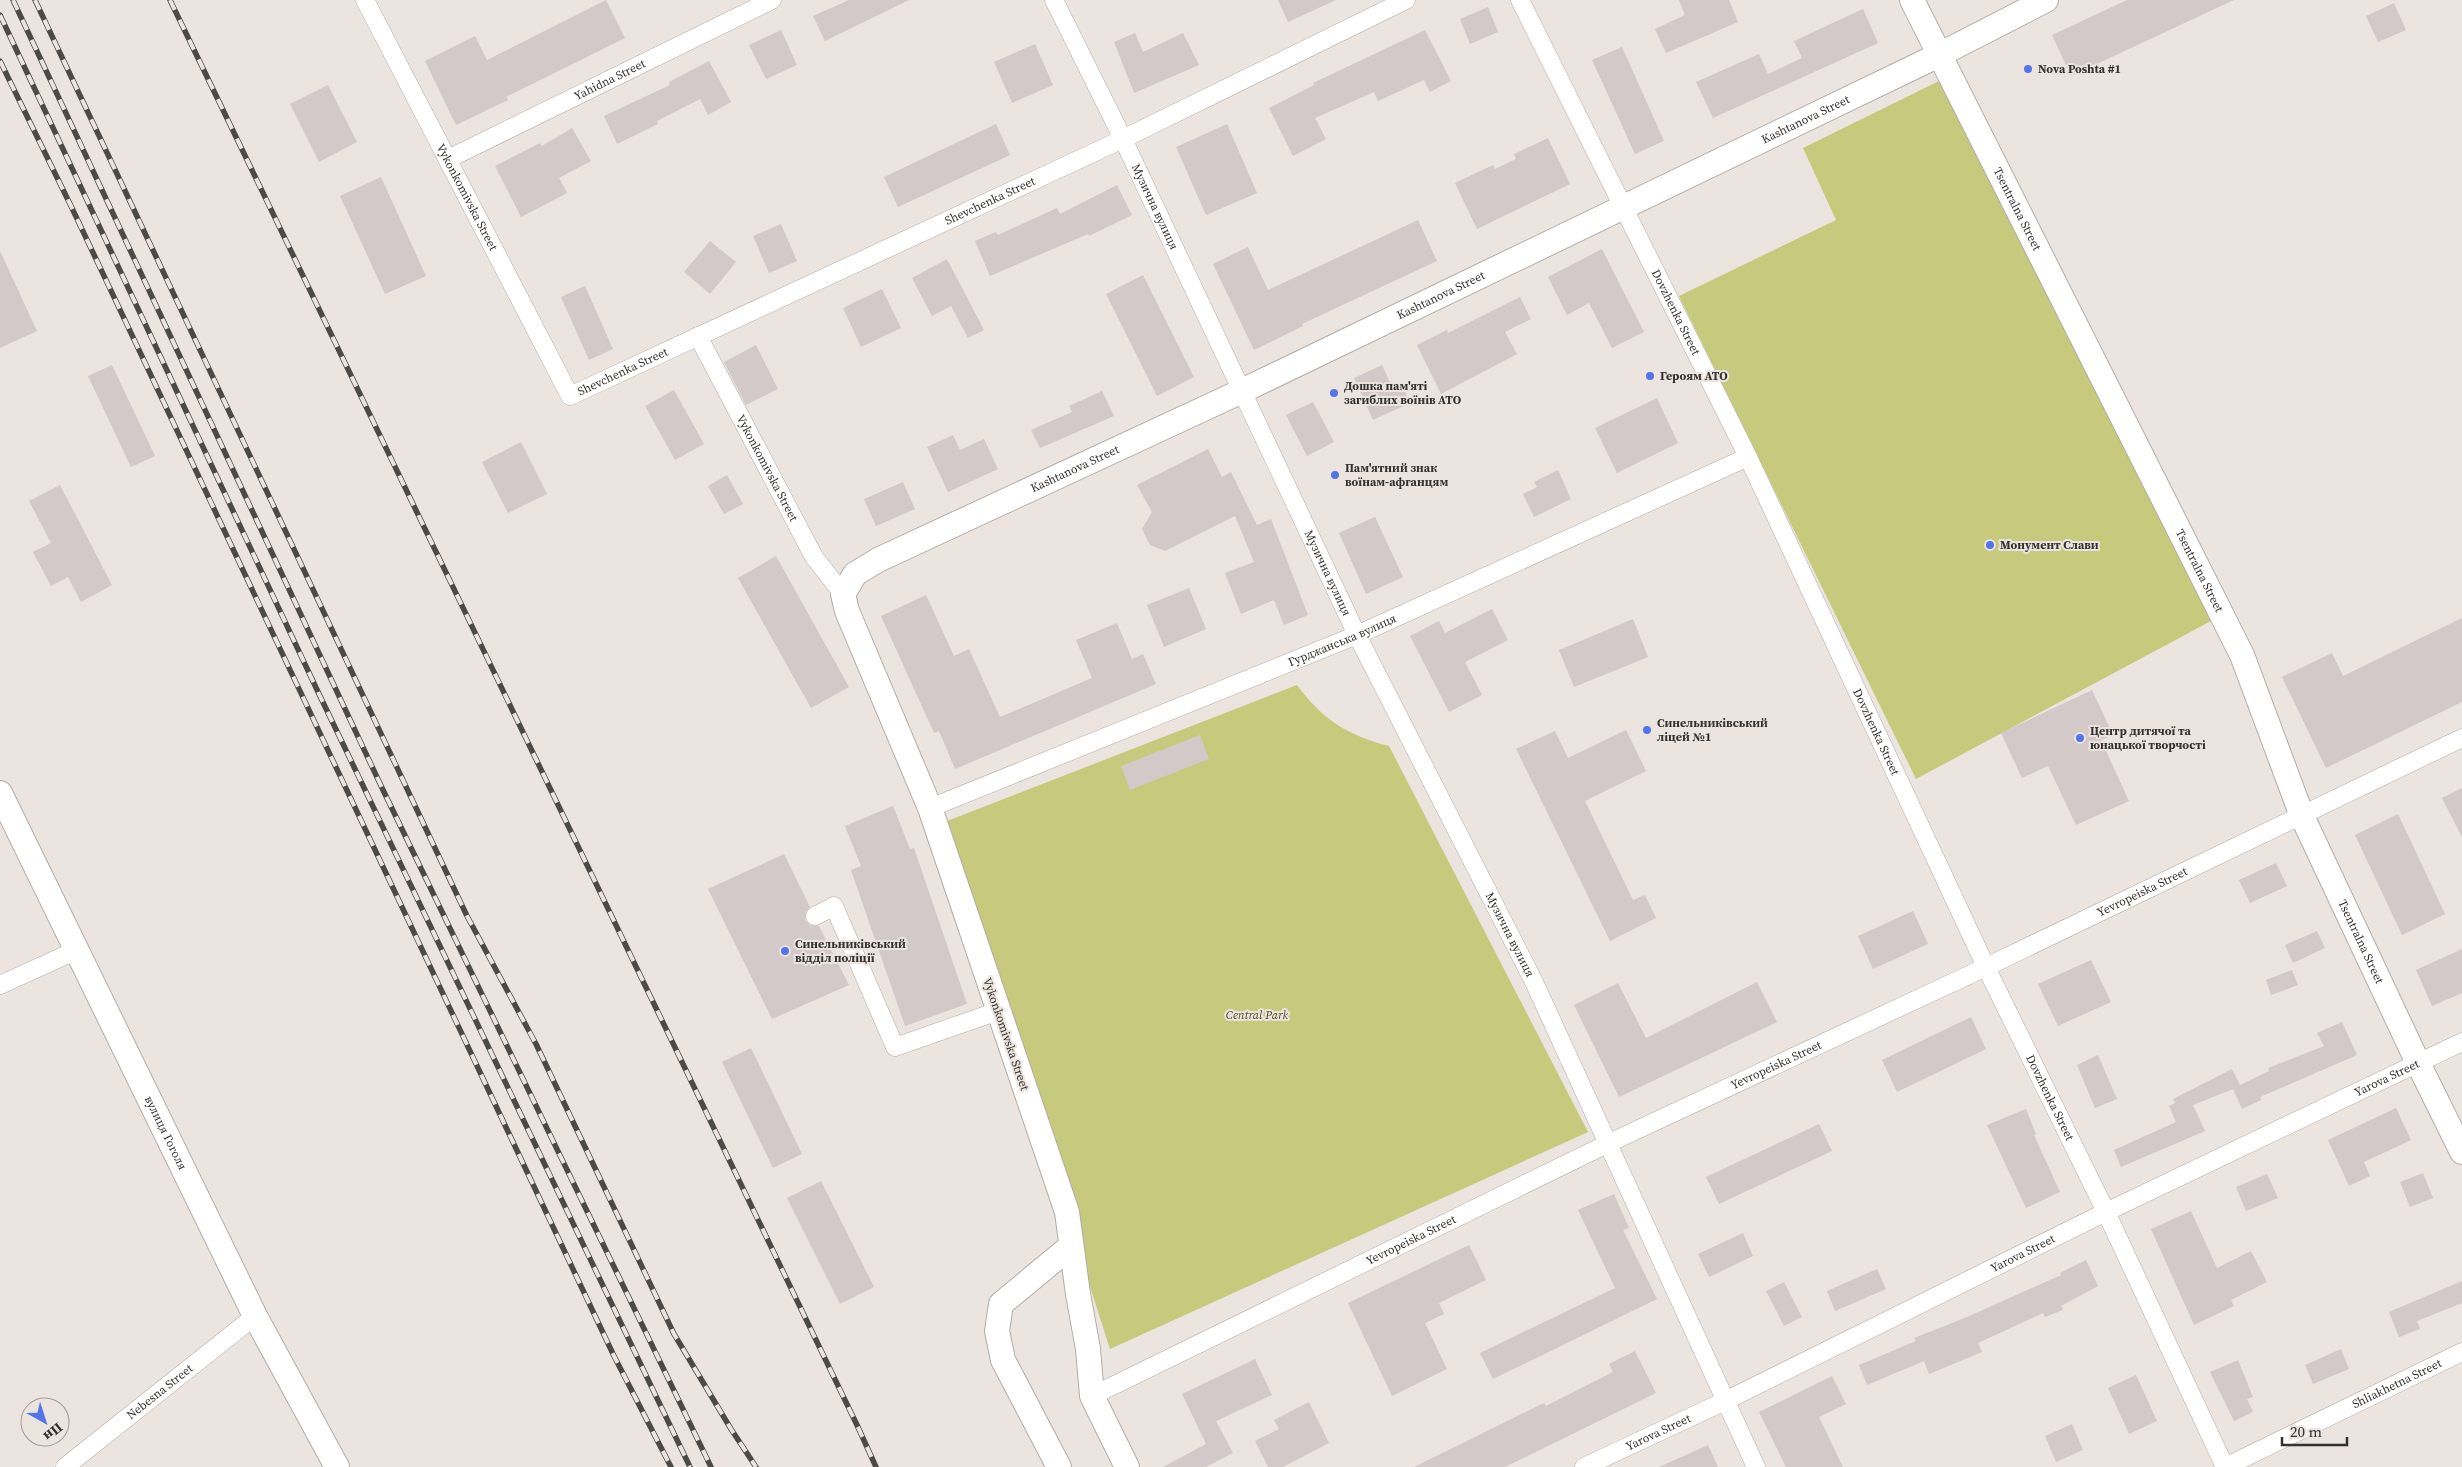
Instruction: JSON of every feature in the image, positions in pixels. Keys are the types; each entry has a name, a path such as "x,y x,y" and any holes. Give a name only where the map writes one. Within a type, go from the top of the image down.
{"street":[{"name":"Vykonkomivska Street","path":"366,0 570,396"},
{"name":"Yahidna Street","path":"448,159 772,0"},
{"name":"Музична вулиця","path":"1054,0 1123,139 1357,635 1534,982 1609,1142 1756,1467"},
{"name":"Shevchenka Street","path":"570,396 1123,139 1406,0"},
{"name":"Dovzhenka Street","path":"1520,0 1748,457 1986,966 2106,1212 2225,1467"},
{"name":"Tsentralna Street","path":"1912,0 2242,655 2302,816 2462,1152"},
{"name":"Kashtanova Street","path":"845,602 855,574 878,560 1242,391 1939,55 2046,0"},
{"name":"Vykonkomivska Street","path":"698,336 814,557 845,602 930,808 1067,1212 1088,1349 1092,1396 1127,1467"},
{"name":"Гурджанська вулиця","path":"930,808 1357,635 1748,457"},
{"name":"Yevropeiska Street","path":"1092,1396 1609,1142 1986,966 2462,738"},
{"name":"вулиця Гоголя","path":"0,793 255,1316 337,1467"},
{"path":"815,916 834,906 895,1047 998,1012"},
{"path":"0,986 77,950"},
{"name":"Yarova Street","path":"1584,1467 1725,1400 2106,1212 2462,1042"},
{"path":"1059,1467 1003,1360 997,1331 1001,1304 1071,1246"},
{"name":"Nebesna Street","path":"65,1467 255,1316"},
{"name":"Shliakhetna Street","path":"2225,1467 2462,1352"}],"green space":[{"path":"1943,79 2211,621 1916,779 1679,296 1836,220 1803,148"},
{"name":"Central Park","path":"1297,685 1326,717 1361,737 1389,746 1588,1132 1110,1349 942,823"}],"building":[{"path":"606,0 625,38 506,97 508,100 456,125 425,61 475,36 487,60"},
{"path":"849,0 909,0 825,41 813,16"},
{"path":"1278,0 1336,0 1288,22"},
{"path":"1679,0 1729,0 1738,22 1666,53 1655,29 1685,15"},
{"path":"2127,0 2234,0 2071,76 2052,35"},
{"path":"2394,3 2406,30 2378,42 2366,16"},
{"path":"1488,7 1498,32 1470,44 1460,19"},
{"path":"1863,9 1878,43 1713,118 1696,82 1759,54 1768,74 1802,58 1794,41"},
{"path":"781,30 797,65 766,79 749,45"},
{"path":"1425,30 1451,81 1430,92 1424,80 1378,101 1374,92 1315,118 1326,139 1293,156 1269,108 1314,85 1313,83"},
{"path":"1135,33 1143,52 1183,33 1199,65 1134,93 1114,42"},
{"path":"1035,44 1053,85 1012,103 994,62"},
{"path":"1622,47 1664,141 1635,154 1592,60"},
{"path":"709,61 731,102 708,115 700,99 657,121 658,124 617,144 604,116 670,85 669,82"},
{"path":"328,85 357,142 319,162 290,104"},
{"path":"996,124 1010,155 898,207 884,177"},
{"path":"1227,124 1257,193 1206,215 1176,147"},
{"path":"572,128 591,161 559,178 567,193 521,217 495,166 540,143 542,146"},
{"path":"1548,138 1570,184 1477,229 1455,183 1493,165 1495,169 1516,159 1514,154"},
{"path":"381,177 426,276 385,294 340,196"},
{"path":"1117,185 1132,215 1089,236 1088,234 990,276 975,241 996,232 998,235 1057,208 1060,214"},
{"path":"1418,220 1437,261 1302,324 1303,326 1254,350 1213,264 1248,247 1268,290"},
{"path":"781,224 797,261 769,273 753,236"},
{"path":"710,241 736,262 710,294 684,272"},
{"path":"1602,249 1644,332 1612,348 1589,303 1567,315 1548,277"},
{"path":"0,251 37,331 0,348"},
{"path":"947,259 984,330 968,338 951,306 932,316 912,278"},
{"path":"1143,275 1194,377 1157,396 1106,294"},
{"path":"585,286 613,349 589,360 561,297"},
{"path":"882,289 901,328 861,347 843,308"},
{"path":"1520,297 1531,319 1505,332 1517,354 1441,394 1417,345 1447,330 1448,333"},
{"path":"756,345 778,389 746,405 724,362"},
{"path":"112,365 155,456 131,467 88,376"},
{"path":"1382,365 1392,387 1401,383 1410,403 1373,420 1354,378"},
{"path":"674,390 704,444 675,460 645,406"},
{"path":"1102,391 1114,416 1040,448 1031,430 1072,412 1069,406"},
{"path":"1657,398 1678,443 1617,473 1595,428"},
{"path":"1313,402 1334,442 1307,456 1286,415"},
{"path":"953,435 960,450 984,439 998,469 948,492 927,447"},
{"path":"521,442 547,494 508,513 482,462"},
{"path":"1208,449 1222,477 1231,472 1257,525 1271,519 1308,615 1284,625 1274,600 1241,614 1225,573 1254,562 1235,516 1165,551 1150,545 1142,529 1152,512 1137,485"},
{"path":"1558,470 1571,499 1534,517 1523,494 1537,487 1534,482"},
{"path":"727,475 743,504 724,514 708,486"},
{"path":"903,482 915,509 876,526 864,499"},
{"path":"60,485 112,585 81,602 68,577 51,586 33,552 51,543 29,501"},
{"path":"1375,517 1403,577 1366,594 1339,533"},
{"path":"776,556 849,687 811,708 738,578"},
{"path":"1189,588 1206,629 1164,647 1147,605"},
{"path":"926,595 954,656 969,649 1000,717 1092,678 1076,640 1117,623 1132,659 1143,654 1156,684 955,769 939,731 934,733 881,616"},
{"path":"1492,609 1508,640 1465,662 1482,695 1449,712 1410,636 1439,621 1445,633"},
{"path":"2462,618 2462,702 2326,768 2282,677 2332,653 2343,676"},
{"path":"1633,619 1648,657 1574,687 1559,650"},
{"path":"2092,690 2113,735 2101,740 2129,801 2076,825 2048,766 2022,778 2001,733"},
{"path":"1626,730 1646,771 1585,801 1633,900 1645,895 1656,918 1610,941 1516,749 1555,731 1568,758"},
{"path":"1200,735 1209,759 1130,790 1121,766"},
{"path":"2462,788 2462,837 2442,798"},
{"path":"893,806 910,849 914,848 967,1004 905,1026 851,870 861,866 845,826"},
{"path":"2398,814 2445,914 2402,935 2355,835"},
{"name":"Синельниківський відділ поліції","path":"784,854 810,907 806,911 805,920 810,925 819,926 849,985 772,1019 708,889"},
{"path":"2276,863 2287,886 2250,903 2239,880"},
{"path":"1913,911 1928,944 1873,969 1858,936"},
{"path":"2317,931 2325,948 2293,963 2285,945"},
{"path":"2462,949 2462,993 2432,1006 2416,970"},
{"path":"2091,960 2111,1002 2058,1026 2038,984"},
{"path":"2292,970 2298,985 2271,995 2266,980"},
{"path":"1757,982 1777,1022 1619,1097 1574,1005 1618,983 1646,1038"},
{"path":"1971,1017 1986,1049 1897,1092 1882,1060"},
{"path":"2342,1022 2357,1055 2260,1097 2261,1100 2242,1109 2233,1089 2193,1105 2205,1131 2121,1167 2114,1150 2176,1122 2169,1106 2175,1103 2173,1099 2232,1069 2240,1085 2269,1071 2268,1068 2324,1046 2317,1033"},
{"path":"751,1048 802,1154 773,1168 722,1062"},
{"path":"2098,1055 2117,1099 2095,1108 2077,1065"},
{"path":"2396,1108 2411,1140 2364,1162 2370,1176 2349,1186 2328,1140"},
{"path":"2026,1109 2036,1134 2034,1135 2060,1192 2026,1208 1987,1125"},
{"path":"1819,1124 1832,1151 1719,1204 1706,1177"},
{"path":"2423,1173 2433,1198 2410,1207 2400,1182"},
{"path":"2267,1174 2278,1198 2246,1211 2236,1187"},
{"path":"821,1181 874,1287 840,1304 787,1198"},
{"path":"1614,1194 1629,1228 1623,1230 1657,1299 1493,1379 1480,1353 1615,1288 1578,1210"},
{"path":"2191,1211 2217,1268 2251,1251 2267,1282 2231,1300 2234,1306 2194,1325 2151,1229"},
{"path":"1743,1233 1753,1256 1709,1277 1698,1254"},
{"path":"1469,1245 1486,1280 1439,1303 1444,1314 1425,1323 1447,1369 1392,1396 1348,1303"},
{"path":"2086,1260 2098,1286 2061,1306 2063,1310 2045,1317 2043,1313 1978,1343 1982,1352 1929,1374 1924,1361 1867,1385 1859,1365 1916,1341 1914,1338 1967,1317 2061,1275 2060,1273"},
{"path":"1877,1269 1886,1289 1835,1311 1827,1291"},
{"path":"2462,1281 2462,1303 2417,1321 2420,1329 2399,1337 2389,1312"},
{"path":"1784,1282 1802,1317 1784,1326 1766,1291"},
{"path":"2341,1349 2349,1369 2313,1384 2305,1365"},
{"path":"1635,1351 1656,1393 1505,1467 1414,1467 1544,1403 1546,1406 1613,1372 1609,1364"},
{"path":"1255,1359 1272,1395 1216,1421 1233,1453 1206,1467 1163,1467 1206,1444 1182,1394"},
{"path":"2238,1360 2253,1397 2247,1399 2253,1412 2234,1421 2210,1372"},
{"path":"2136,1375 2157,1421 2129,1434 2108,1388"},
{"path":"1832,1376 1846,1404 1819,1417 1843,1467 1786,1467 1759,1412"},
{"path":"1309,1402 1329,1443 1283,1467 1268,1467 1255,1441 1279,1429 1274,1420"},
{"path":"2072,1424 2083,1450 2056,1462 2045,1436"},
{"path":"1708,1445 1718,1467 1659,1467"}],"railway":[{"path":"13,0 383,790 711,1467"},
{"path":"35,0 467,916 536,1044 674,1334 756,1467"},
{"path":"170,0 876,1467"},
{"path":"0,15 319,694 690,1467"},
{"path":"0,61 71,206 614,1356 671,1467"}],"place":[{"name":"Nova Poshta #1","path":"2028,69"},
{"name":"Героям АТО","path":"1650,376"},
{"name":"Дошка пам'яті загиблих воїнів АТО","path":"1334,393"},
{"name":"Пам'ятний знак воїнам-афганцям","path":"1335,475"},
{"name":"Монумент Слави","path":"1990,545"},
{"name":"Синельниківський ліцей №1","path":"1647,730"},
{"name":"Центр дитячої та юнацької творчості","path":"2080,738"},
{"name":"Синельниківський відділ поліції","path":"785,951"}]}
